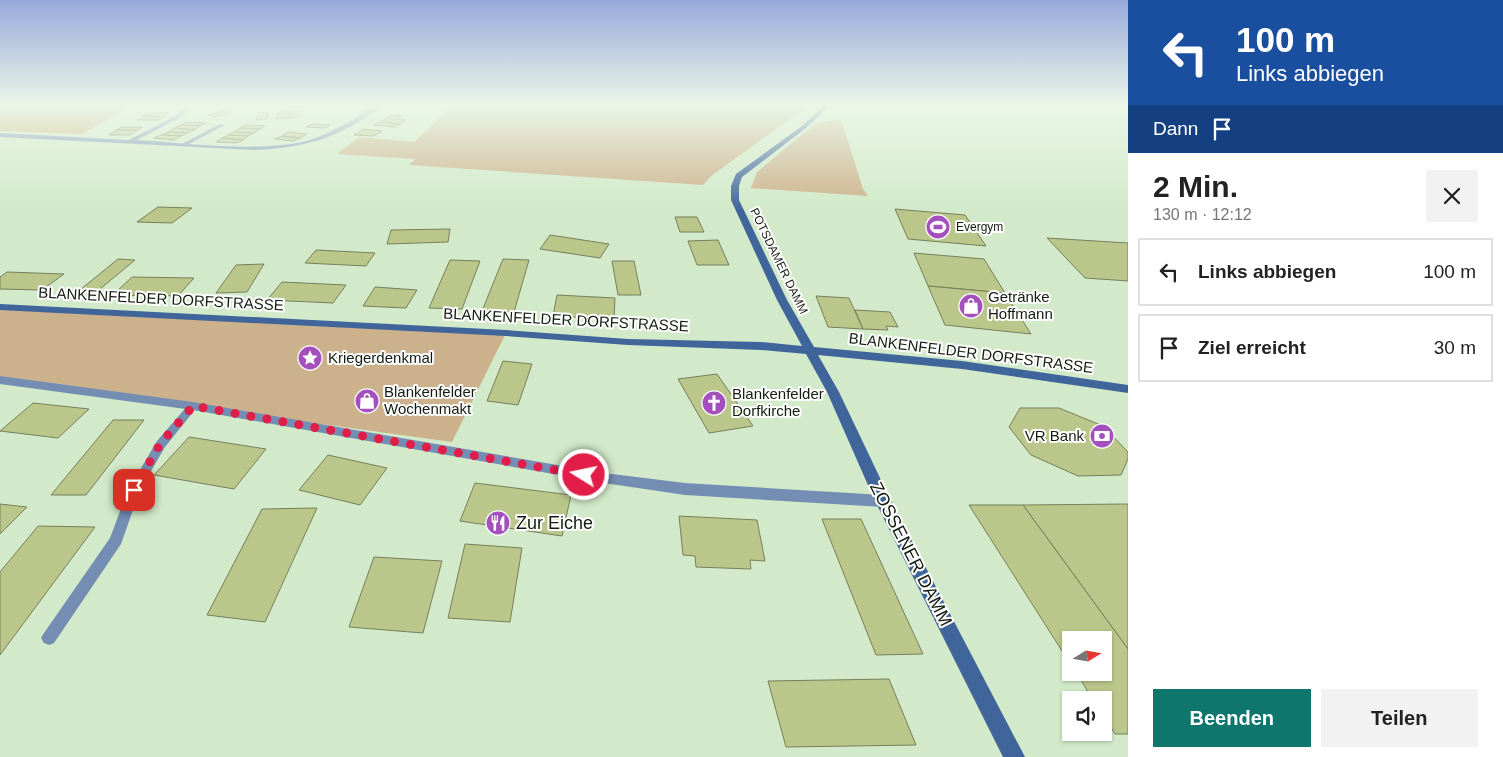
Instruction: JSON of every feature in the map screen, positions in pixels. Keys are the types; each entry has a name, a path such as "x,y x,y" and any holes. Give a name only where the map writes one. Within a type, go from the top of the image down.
{"main road":[{"name":"POTSDAMER DAMM","path":"788,139 740,176 735,186 735,200 782,300 810,350"},
{"name":"BLANKENFELDER DORFSTRASSE","path":"0,307 810,350 962,365 1128,389"},
{"name":"ZOSSENER DAMM","path":"810,350 833,392 883,501 1014,757"}],"street":[{"path":"94,139 254,148 292,148 317,139"},
{"path":"0,380 193,406 604,478 685,489 883,501"}],"lane":[{"path":"185,144 194,139"},
{"path":"49,638 116,540 134,490 160,444 193,406"}],"shaded area":[{"path":"356,139 414,142 417,139 762,139 711,176 703,185 409,165 415,159 337,154"},
{"path":"796,139 847,139 863,189 868,196 751,188 757,172"},
{"path":"0,307 506,333 452,442 0,380"}],"building":[{"path":"220,139 243,140 237,143 216,142"},
{"path":"278,139 297,139 293,141"},
{"path":"158,207 192,208 172,223 137,222"},
{"path":"895,209 965,215 986,246 908,239"},
{"path":"675,217 697,217 704,232 680,232"},
{"path":"450,229 448,242 387,244 391,230"},
{"path":"550,235 609,244 600,258 540,249"},
{"path":"1047,238 1128,243 1128,281 1085,278"},
{"path":"718,240 729,265 697,265 688,241"},
{"path":"316,250 375,253 366,266 305,263"},
{"path":"914,253 984,259 1005,293 928,286"},
{"path":"118,259 135,260 88,299 70,298"},
{"path":"503,259 529,260 514,312 482,311"},
{"path":"450,260 480,261 462,309 429,308"},
{"path":"612,261 634,261 641,295 618,295"},
{"path":"264,264 247,292 216,293 236,265"},
{"path":"7,272 64,274 42,290 0,289 0,277"},
{"path":"132,277 194,278 178,296 113,295"},
{"path":"282,282 346,285 333,303 267,300"},
{"path":"928,286 1005,293 1031,334 945,325"},
{"path":"375,287 417,290 406,308 363,306"},
{"path":"557,295 615,298 614,319 553,316"},
{"path":"816,296 849,298 863,329 828,327"},
{"path":"855,310 890,312 898,327 886,326 888,330 863,329"},
{"path":"503,361 532,364 518,405 487,401"},
{"name":"Blankenfelder Dorfkirche","path":"717,374 753,426 709,433 678,379"},
{"path":"33,403 89,409 58,438 0,431"},
{"path":"1020,408 1059,408 1103,426 1128,452 1128,459 1121,475 1078,476 1031,455 1009,427"},
{"path":"113,420 144,420 86,495 51,495"},
{"path":"189,437 266,449 234,489 154,475"},
{"path":"328,455 387,468 360,505 299,490"},
{"path":"475,483 571,495 562,536 460,521"},
{"path":"0,504 27,507 0,534"},
{"path":"1128,504 1128,649 1023,505"},
{"path":"969,505 1023,505 1128,649 1128,734 1115,734 1112,729 1112,691 1088,691 1081,681 1112,681 1112,631 1062,631 1062,651"},
{"path":"317,508 265,622 207,615 262,509"},
{"path":"679,516 757,520 765,561 750,560 751,569 696,567 695,556 683,555"},
{"path":"822,519 861,519 923,654 876,655"},
{"path":"38,526 95,527 0,655 0,572"},
{"path":"465,544 522,548 510,622 448,618"},
{"path":"374,557 442,561 423,633 349,627"},
{"path":"889,679 916,745 786,747 768,681"}],"place":[{"name":"Evergym","path":"938,227"},
{"name":"Getränke Hoffmann","path":"971,306"},
{"name":"Kriegerdenkmal","path":"310,358"},
{"name":"Blankenfelder Wochenmakt","path":"367,401"},
{"name":"Blankenfelder Dorfkirche","path":"714,403"},
{"name":"VR Bank","path":"1102,436"},
{"name":"Zur Eiche","path":"498,523"}],"route":[{"path":"134,490 160,444 193,406 584,475"}]}
